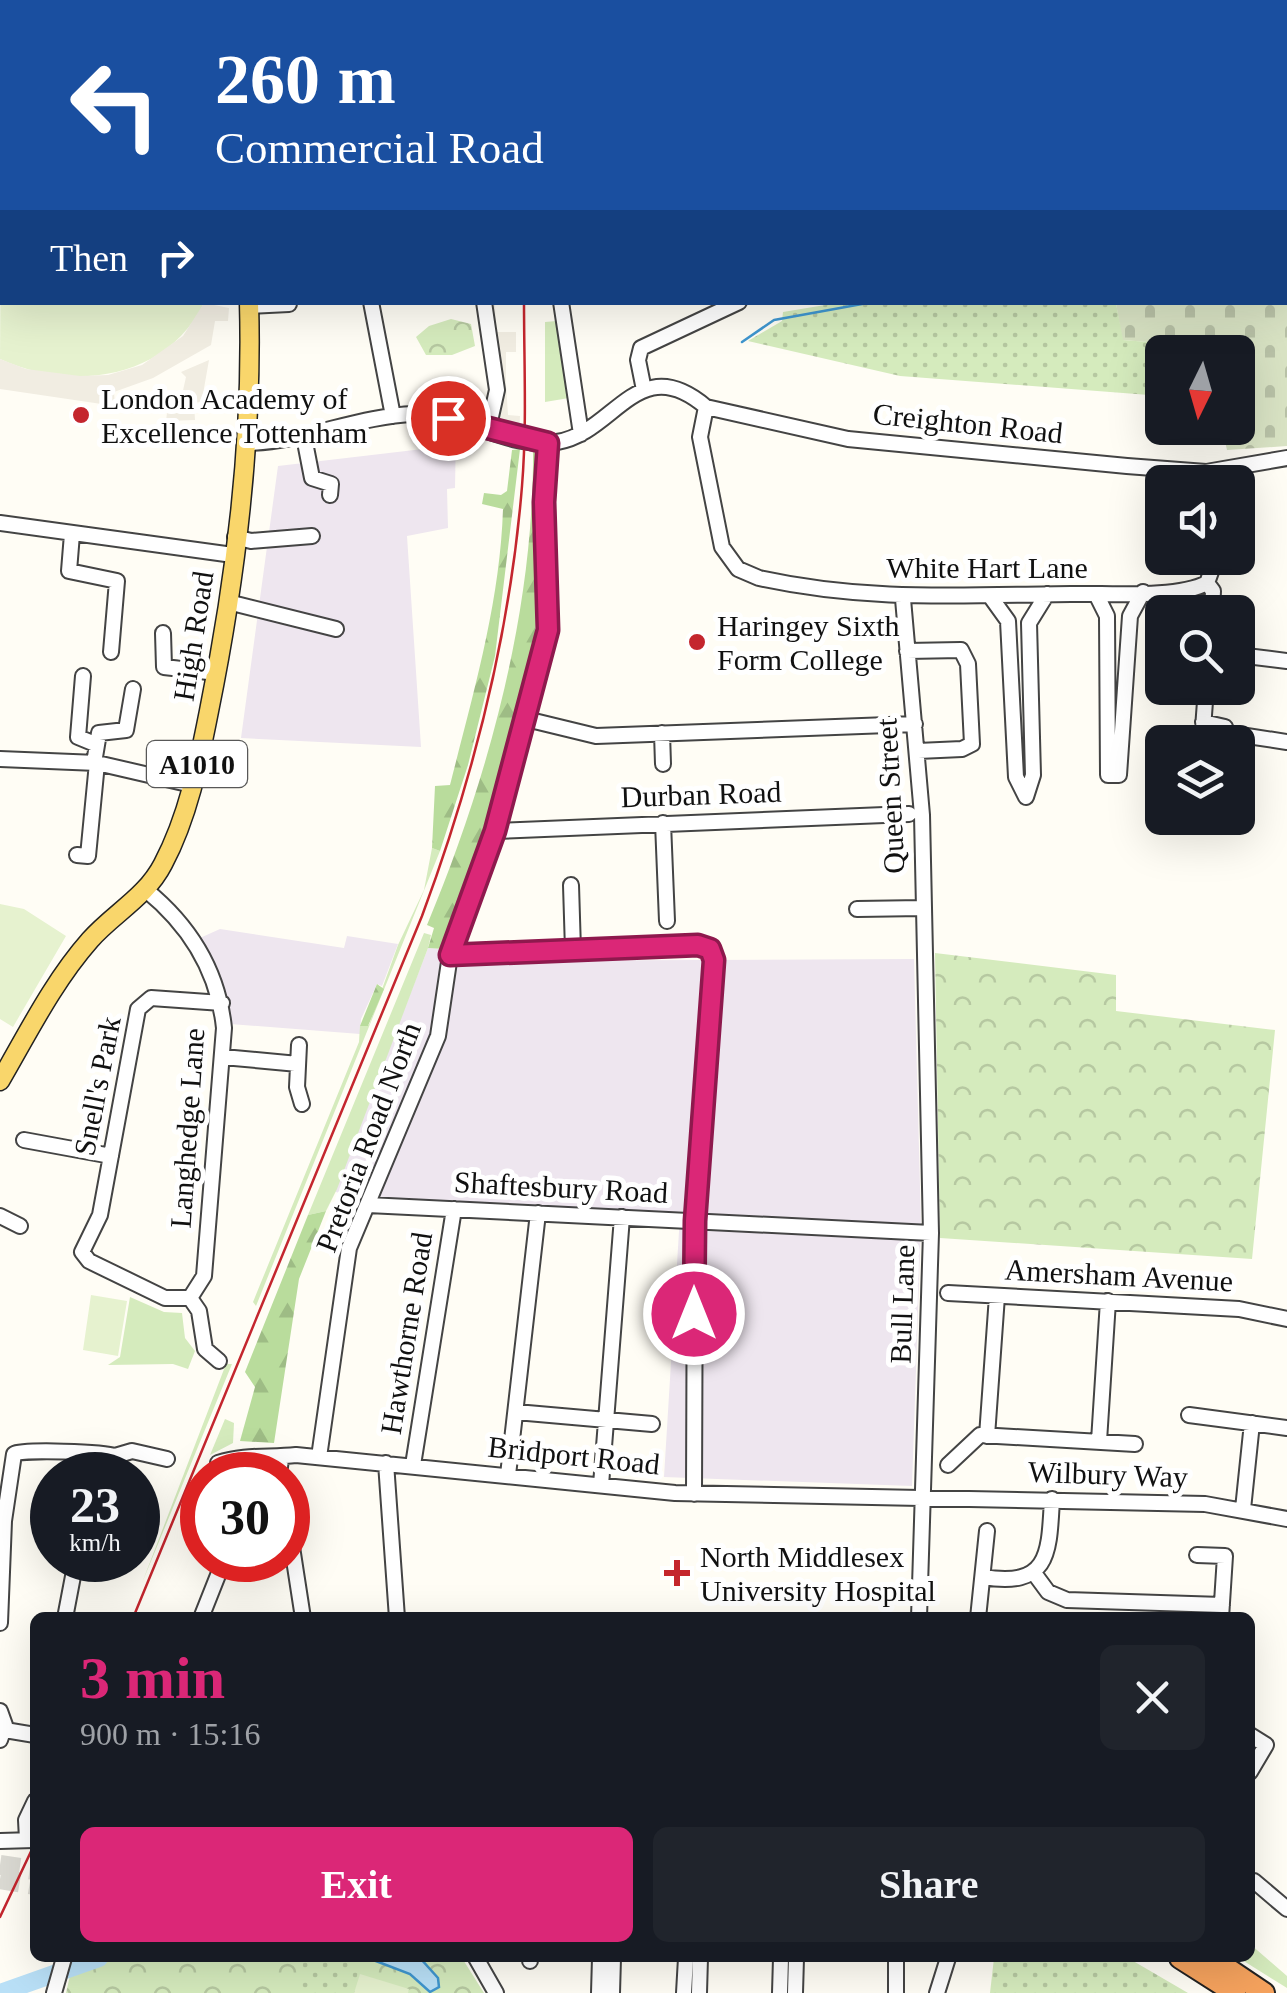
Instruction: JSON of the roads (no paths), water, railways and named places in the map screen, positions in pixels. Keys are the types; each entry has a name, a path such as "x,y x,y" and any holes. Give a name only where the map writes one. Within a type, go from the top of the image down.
{"highway":[{"path":"1186,1962 1234,1993"},
{"path":"1218,1962 1264,1993"}],"main road":[{"name":"High Road","path":"6,1056 89,940 146,890 176,836 192,785 228,602 247,443 249,305"},
{"name":"A1010","path":"0,1081 6,1056"}],"street":[{"path":"371,305 393,416"},
{"path":"484,305 497,390 488,430"},
{"path":"562,305 581,434"},
{"path":"644,390 638,360 641,348 730,305"},
{"path":"247,443 304,437 393,416 432,415 548,443 581,434 612,407 644,390 683,391 706,407"},
{"name":"Creighton Road","path":"706,407 846,439 1145,468"},
{"name":"White Hart Lane","path":"706,407 700,437 718,532 726,554 738,568 784,584 903,598 1143,592 1195,589 1207,582"},
{"path":"304,437 312,478 330,484 330,495"},
{"name":"Pretoria Road North","path":"318,1457 348,1248 438,1036 450,955 495,831 548,630 544,502 548,443"},
{"path":"1255,468 1287,458"},
{"path":"0,523 72,534 234,546 312,536"},
{"path":"72,534 69,572 117,581 111,652"},
{"path":"1210,575 1207,582 1213,595"},
{"path":"1096,594 1107,616 1115,723 1130,616 1143,592"},
{"path":"990,596 1008,620 1016,776 1026,796 1033,775 1029,623 1046,594"},
{"name":"Queen Street","path":"903,598 918,751 924,991"},
{"path":"228,602 336,629"},
{"path":"161,662 163,633"},
{"path":"907,650 962,650 968,664 972,744 962,749 918,751"},
{"path":"1255,657 1287,661"},
{"path":"143,662 216,673"},
{"path":"83,676 78,737 95,744"},
{"path":"76,855 88,856 95,744 103,730 126,730 133,690"},
{"path":"1203,725 1204,705"},
{"path":"526,719 596,736 916,724"},
{"path":"1013,720 1032,719"},
{"path":"1203,722 1287,742"},
{"path":"662,734 663,764"},
{"path":"0,758 95,764 192,785"},
{"name":"Durban Road","path":"495,831 909,814"},
{"path":"663,823 667,921"},
{"path":"572,886 572,950"},
{"name":"Langhedge Lane","path":"146,890 192,937 222,1003 223,1057 204,1276 190,1298"},
{"path":"857,909 922,908"},
{"path":"450,955 698,945 710,949 714,960 695,1221 694,1494"},
{"name":"Bull Lane","path":"919,1612 926,1498 931,1232 924,991"},
{"name":"Snell's Park","path":"190,1298 165,1298 82,1256 100,1215 142,1004 151,998 222,1003"},
{"path":"299,1045 298,1096 302,1104"},
{"path":"223,1057 298,1064"},
{"path":"24,1140 112,1156"},
{"name":"Shaftesbury Road","path":"368,1205 931,1232"},
{"name":"Hawthorne Road","path":"413,1466 454,1209"},
{"path":"508,1475 538,1213"},
{"path":"0,1216 20,1226"},
{"path":"600,1485 622,1217"},
{"name":"Amersham Avenue","path":"948,1293 1108,1301 1282,1316"},
{"path":"948,1465 980,1436 989,1415 998,1296"},
{"path":"190,1298 199,1311 205,1349 219,1361"},
{"path":"1099,1442 1108,1301"},
{"path":"516,1412 652,1424"},
{"path":"1189,1415 1287,1428"},
{"path":"1243,1509 1252,1424"},
{"path":"980,1436 1136,1444"},
{"path":"0,1623 7,1452 48,1452"},
{"name":"Bridport Road","path":"310,1456 694,1494 926,1498"},
{"path":"160,1457 167,1459"},
{"path":"386,1463 397,1612"},
{"name":"Wilbury Way","path":"926,1498 1052,1499 1243,1509 1287,1519"},
{"path":"983,1578 1014,1582 1034,1573 1048,1552 1052,1499"},
{"path":"979,1612 987,1531"},
{"path":"1034,1573 1048,1592 1068,1600 1221,1611 1225,1556 1196,1555"},
{"path":"67,1612 72,1582"},
{"path":"202,1612 215,1582"},
{"path":"297,1582 302,1612"},
{"path":"0,1711 2,1735 30,1734"},
{"path":"1255,1738 1266,1745 1255,1764"},
{"path":"30,1812 26,1820 30,1836"},
{"path":"0,1840 30,1840"},
{"path":"1255,1882 1286,1906"},
{"path":"56,1990 63,1962"},
{"path":"477,1962 496,1993"},
{"path":"599,1993 600,1962"},
{"path":"612,1993 614,1962"},
{"path":"684,1993 686,1962"},
{"path":"699,1993 700,1962"},
{"path":"780,1993 781,1962"},
{"path":"795,1993 796,1962"},
{"path":"896,1962 896,1993"},
{"path":"937,1993 947,1962"}],"water":[{"path":"378,1962 424,1962 438,1978 439,1987 430,1992 410,1974"}],"waterway":[{"path":"742,342 774,320 856,305"},
{"path":"0,1993 88,1962"}],"tunnel":[{"path":"0,1865 30,1869"},
{"path":"0,1879 30,1884"}],"railway":[{"path":"135,1612 422,916 458,811 487,704 509,596 522,486 524,305"},
{"path":"0,1917 30,1854"}],"place":[{"name":"London Academy of Excellence Tottenham","path":"81,415"},
{"name":"Haringey Sixth Form College","path":"697,642"},
{"name":"North Middlesex University Hospital","path":"677,1573"}]}
